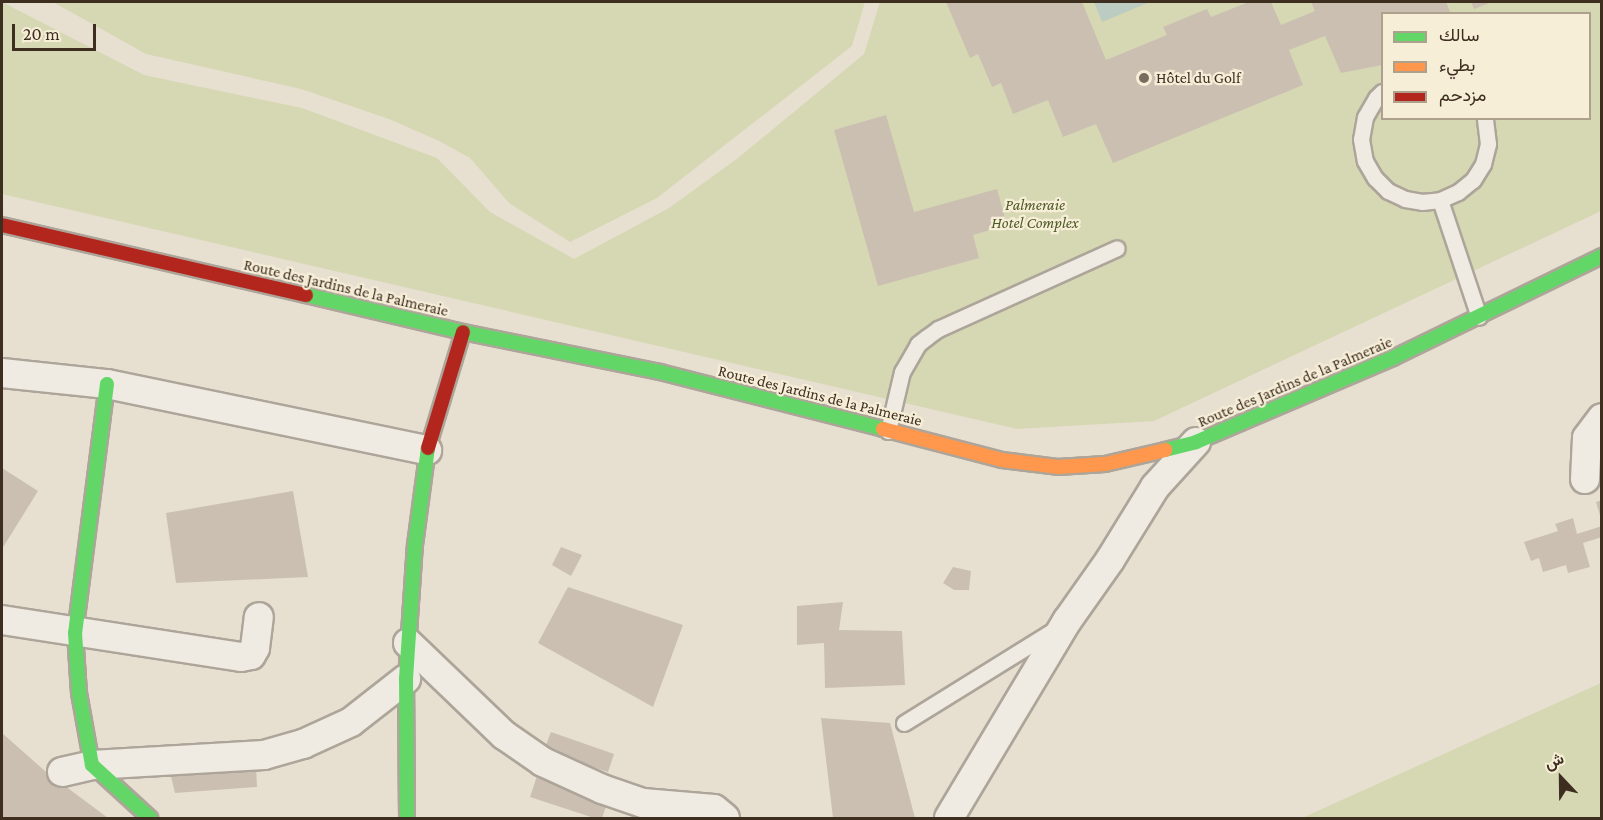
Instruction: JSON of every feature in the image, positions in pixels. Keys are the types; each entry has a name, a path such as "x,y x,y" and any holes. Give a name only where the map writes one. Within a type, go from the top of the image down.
{"street":[{"name":"Route des Jardins de la Palmeraie","path":"2,225 463,332 660,372 1002,460 1058,467 1106,464 1196,442 1317,393 1602,256"},
{"path":"407,819 406,679 415,545 427,450 463,332"},
{"path":"2,373 107,384 427,450"},
{"path":"107,384 75,633 79,693 92,765 150,819"},
{"path":"1585,479 1587,438 1602,418"},
{"path":"949,819 1067,621 1110,560 1155,487 1196,442"},
{"path":"2,620 241,657 251,655 255,648 259,617"},
{"path":"408,643 504,735 543,762 602,789 643,803 714,809 725,819"},
{"path":"62,772 92,765 264,755 303,744 351,722 406,679"}],"lane":[{"path":"1381,94 1365,117 1361,139 1365,161 1375,178 1388,190 1414,200 1440,200 1458,192 1473,180 1484,164 1488,144 1485,120"},
{"path":"1440,200 1479,317"},
{"path":"888,431 902,372 918,344 938,328 1117,248"},
{"path":"904,723 1067,621"}],"green space":[{"name":"Palmeraie Hotel Complex","path":"2,2 144,75 302,108 437,158 490,212 574,259 669,208 738,158 864,54 880,2 1601,2 1601,211 1154,421 1017,429 2,194"},
{"path":"53,2 865,2 852,46 657,198 570,242 509,203 470,158 439,141 389,119 301,89 146,54"},
{"path":"1601,683 1601,818 1302,818"}],"shaded area":[{"path":"1094,2 1150,2 1102,22"}],"building":[{"name":"Hôtel du Golf","path":"946,2 1082,2 1106,60 1167,35 1163,27 1207,9 1211,17 1249,2 1271,2 1281,25 1315,11 1311,2 1446,2 1450,12 1381,12 1381,65 1341,73 1325,36 1289,50 1303,85 1113,163 1096,124 1063,137 1048,100 1013,114 1001,83 992,87 978,54 970,58"},
{"path":"1471,2 1492,2 1474,9"},
{"path":"886,115 914,212 997,189 1007,225 973,235 979,258 878,286 834,130"},
{"path":"2,468 38,491 2,549"},
{"path":"293,491 308,577 176,583 166,513"},
{"path":"1602,500 1602,519 1601,519 1596,502"},
{"path":"1573,518 1577,534 1602,526 1602,537 1583,543 1590,567 1568,573 1566,565 1543,572 1539,558 1531,561 1524,542 1558,531 1555,524"},
{"path":"561,547 582,555 571,576 552,565"},
{"path":"953,567 971,571 969,590 954,590 943,583"},
{"path":"568,587 683,625 653,707 538,643"},
{"path":"843,602 839,630 902,631 905,685 825,688 824,643 797,645 797,606"},
{"path":"821,718 890,723 915,818 833,818"},
{"path":"551,732 614,754 608,772 544,750"},
{"path":"2,733 45,771 108,818 2,818"},
{"path":"256,765 257,787 175,793 169,768"},
{"path":"537,776 608,801 602,818 594,818 530,797"}],"traffic: fast":[{"path":"1165,450 1196,442 1393,358 1602,256"},
{"path":"306,295 463,332 660,372 883,429"},
{"path":"107,384 75,633 79,693 92,765 150,818"},
{"path":"407,818 406,679 415,545 428,448"}],"traffic: slow":[{"path":"883,429 1002,460 1058,467 1105,464 1165,450"}],"traffic: jam":[{"path":"2,225 306,295"},
{"path":"428,448 463,332"}],"place":[{"name":"Hôtel du Golf","path":"1144,78"}]}
